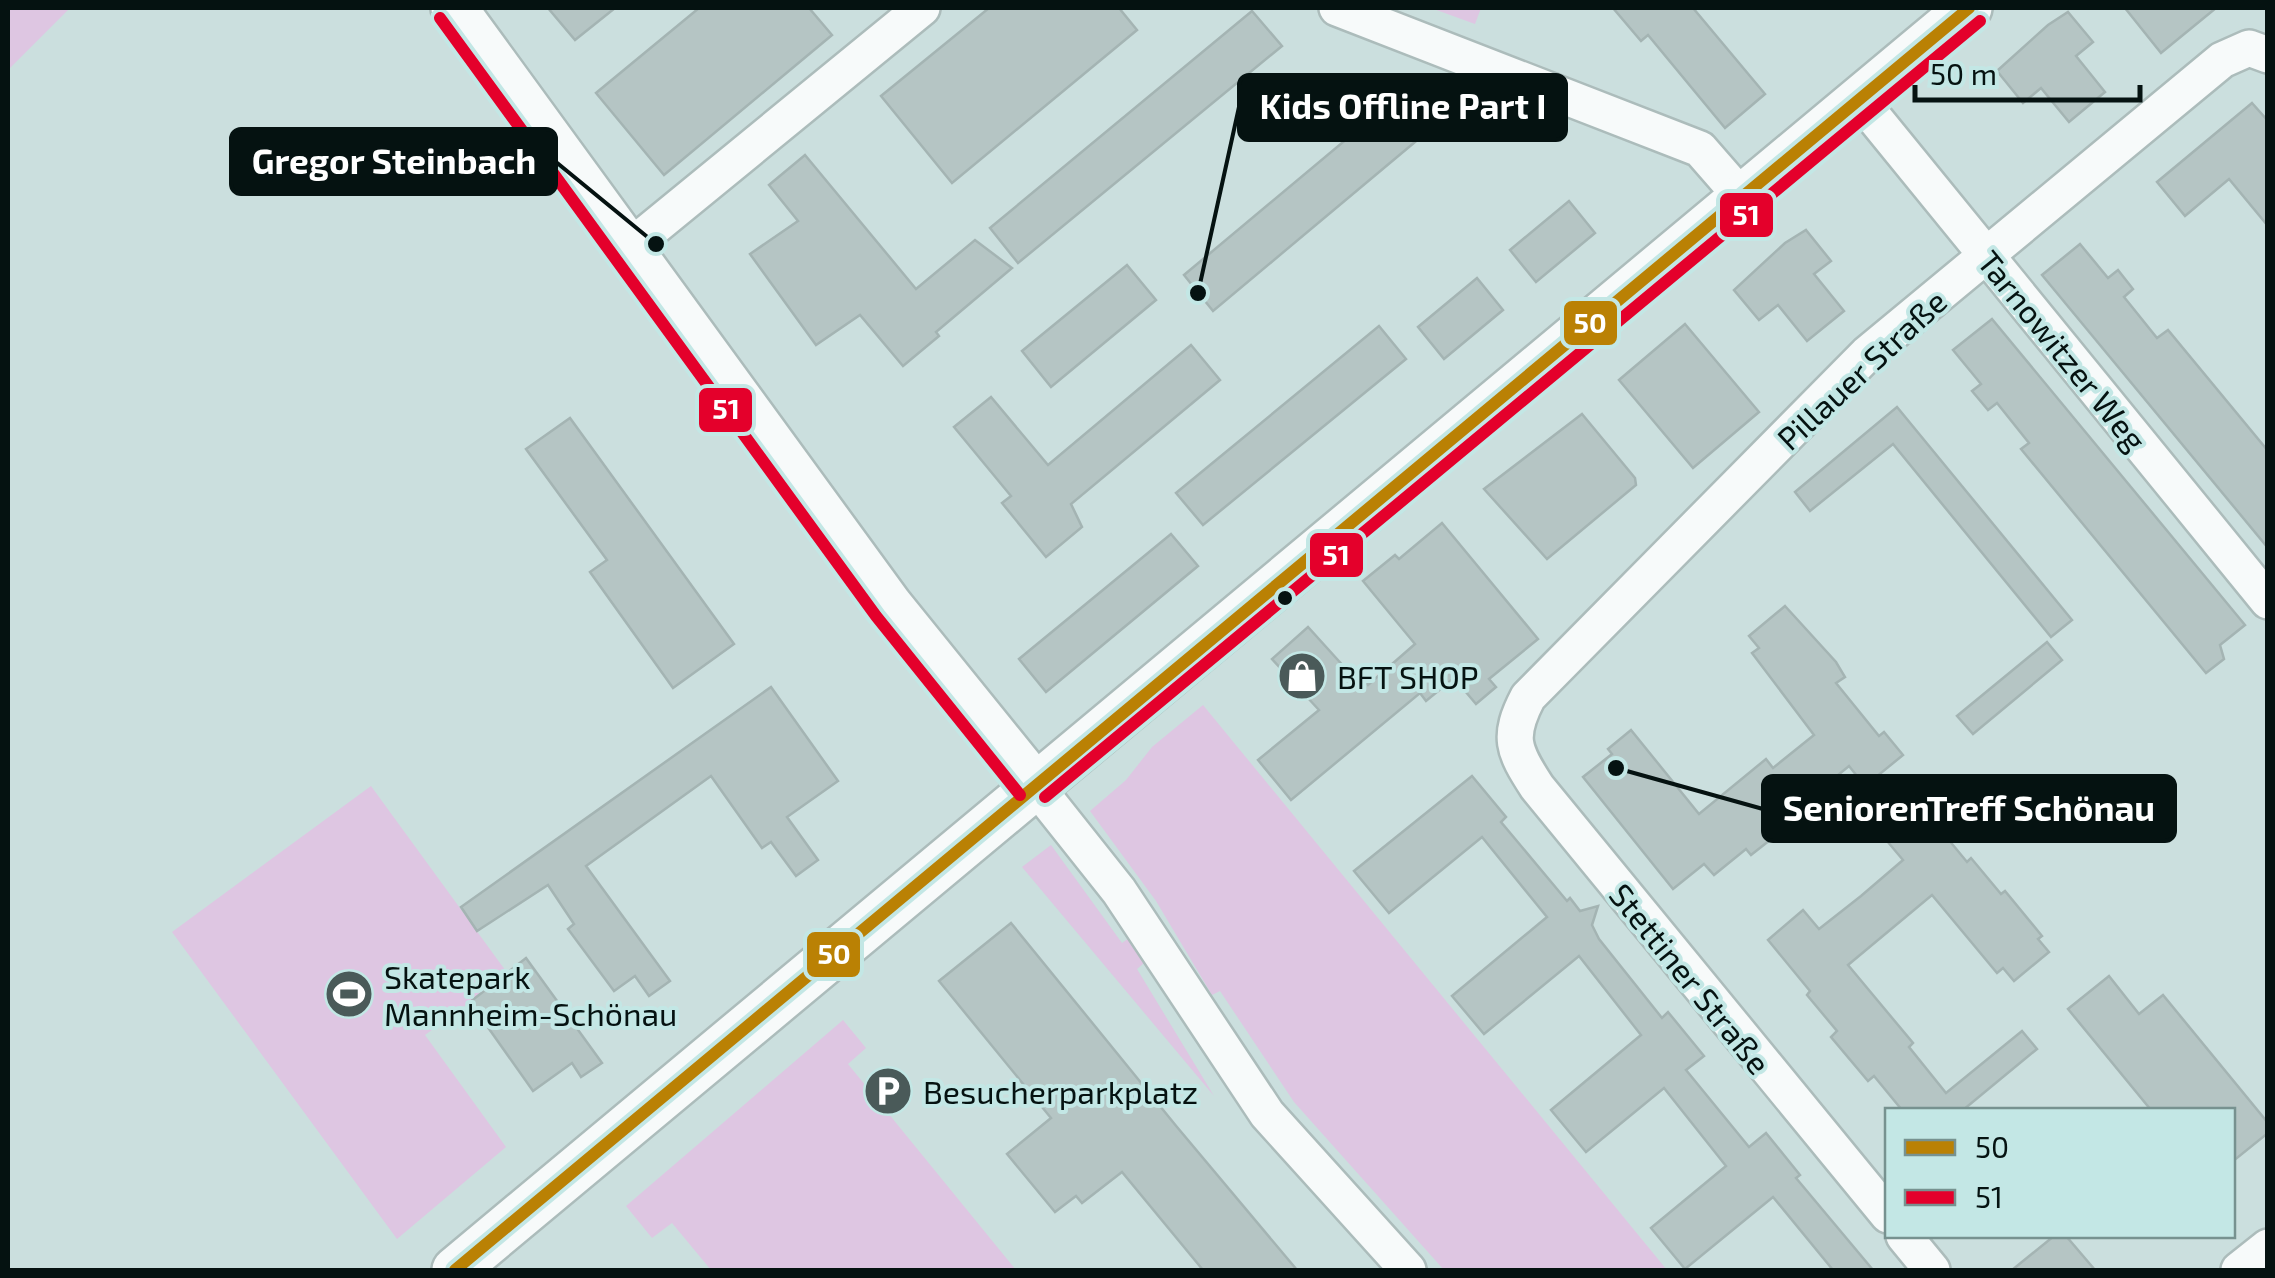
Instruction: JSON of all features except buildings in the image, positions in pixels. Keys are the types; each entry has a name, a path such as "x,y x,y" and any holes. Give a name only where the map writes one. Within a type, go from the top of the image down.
{"street":[{"path":"454,8 890,606 1120,892 1267,1114 1408,1270"},
{"path":"630,247 922,8"},
{"path":"1338,8 1700,149 1741,196"},
{"path":"455,1270 1970,8"},
{"name":"Pillauer Straße","path":"1512,731 1528,697 1867,354 2222,60 2258,52"},
{"name":"Tarnowitzer Weg","path":"1859,99 2268,600"},
{"name":"Stettiner Straße","path":"1512,731 1519,760 1537,787 1885,1212"},
{"path":"1906,1238 1932,1270"},
{"path":"2239,1270 2268,1246"}],"shaded area":[{"path":"8,8 70,8 8,70"},
{"path":"1431,8 1481,8 1475,24"},
{"path":"1203,705 1667,1270 1444,1270 1294,1102 1220,991 1212,995 1156,901 1090,811 1126,780 1152,747"},
{"name":"Skatepark Mannheim-Schönau","path":"371,786 508,974 425,1035 506,1147 397,1239 172,932"},
{"path":"1051,845 1122,943 1129,938 1144,963 1137,969 1214,1096 1022,867"},
{"path":"843,1020 866,1048 848,1064 1016,1270 711,1270 672,1223 652,1238 626,1206"}],"transit line":[{"name":"50","path":"455,1270 1969,8"},
{"name":"51","path":"440,18 876,616 1020,795"},
{"name":"51","path":"1045,797 1980,21"}],"place":[{"name":"Gregor Steinbach","path":"656,244"},
{"name":"Kids Offline Part I","path":"1198,293"},
{"name":"BFT SHOP","path":"1302,676"},
{"name":"SeniorenTreff Schönau","path":"1616,768"},
{"name":"Skatepark Mannheim-Schönau","path":"349,994"},
{"name":"Besucherparkplatz","path":"888,1091"}]}
